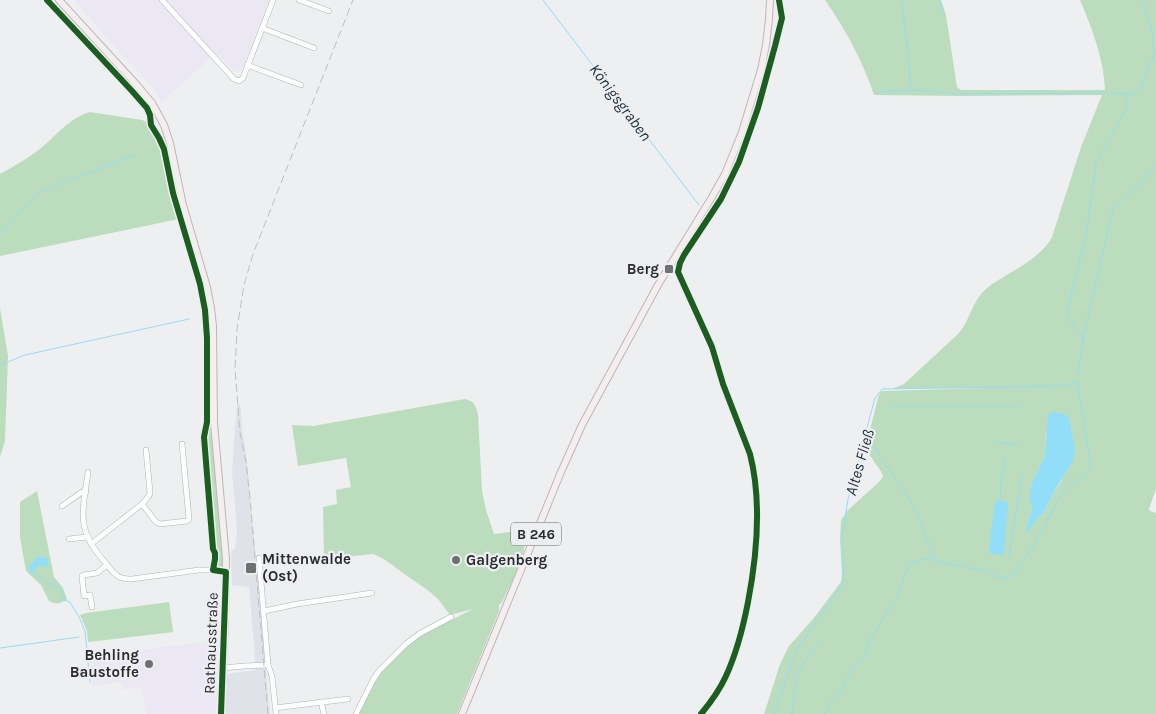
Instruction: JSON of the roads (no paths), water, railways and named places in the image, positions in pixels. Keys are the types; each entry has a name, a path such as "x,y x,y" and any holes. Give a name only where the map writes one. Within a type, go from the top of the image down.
{"main road":[{"name":"Rathausstraße","path":"59,0 144,93 164,125 170,143 183,205 207,287 211,308 213,344 213,417 226,572 221,714"},
{"name":"B 246","path":"462,714 582,425 670,264 718,186 728,166 742,132 761,70 766,45 770,0"}],"street":[{"path":"162,0 234,79 239,81 243,78 273,0"},
{"path":"299,0 329,11"},
{"path":"262,28 314,48"},
{"path":"247,65 301,85"},
{"path":"142,504 156,522 160,524 187,521 189,519 182,444"},
{"path":"91,544 142,504 149,496 146,450"},
{"path":"88,472 83,517 87,537 117,576 132,579 199,570 226,572"},
{"path":"62,506 82,492 86,492"},
{"path":"69,539 87,537"},
{"path":"259,558 268,665 272,676 275,711 348,699"},
{"path":"92,607 90,595 84,596 82,576 97,573 108,565"},
{"path":"264,611 372,593"},
{"path":"356,714 379,671 419,634 451,617"},
{"path":"223,668 268,665"},
{"path":"322,702 324,714"}],"water":[{"path":"1054,412 1069,417 1075,449 1073,461 1043,514 1038,517 1027,534 1027,524 1032,508 1029,498 1031,485 1045,455 1048,415"},
{"path":"998,500 1007,502 1008,505 1004,552 1002,555 991,554 989,551 995,503"},
{"path":"37,557 45,557 48,561 48,567 40,565 34,573 30,572 29,568"}],"waterway":[{"name":"Königsgraben","path":"543,0 699,205"},
{"path":"902,0 911,89"},
{"path":"940,0 943,13"},
{"path":"1078,374 1083,339 1067,315 1068,307 1086,236 1096,163 1127,108 1126,93 1133,95 1140,88 1154,56 1152,30 1143,2"},
{"path":"876,92 916,90 968,94 1105,93"},
{"path":"1109,93 1126,93"},
{"path":"0,234 39,192 135,155"},
{"path":"1083,339 1113,209 1156,167"},
{"path":"0,365 25,355 189,319"},
{"path":"824,714 842,689 852,670 865,657 870,640 898,597 904,576 910,564 927,559 980,570 1000,578 1010,576 1016,571 1031,550 1062,494 1085,474 1091,466 1077,380"},
{"name":"Altes Fließ","path":"774,714 793,658 843,581 843,532 848,499 875,398 882,389 1056,386 1077,382"},
{"path":"891,406 1022,406"},
{"path":"867,432 881,457 915,508 935,560"},
{"path":"995,442 1019,445"},
{"path":"1000,500 1005,455"},
{"path":"1009,556 1022,474"},
{"path":"34,573 50,584 60,588 64,600 70,602 79,617 85,631 90,682"},
{"path":"0,648 79,637"},
{"path":"792,714 799,671 819,642"}],"railway":[{"path":"268,714 250,498 246,462 240,433 235,369 237,329 244,285 253,254 353,0"}],"place":[{"name":"Berg","path":"669,269"},
{"name":"Galgenberg","path":"456,560"},
{"name":"Mittenwalde (Ost)","path":"251,568"},
{"name":"Behling Baustoffe","path":"149,664"}]}
